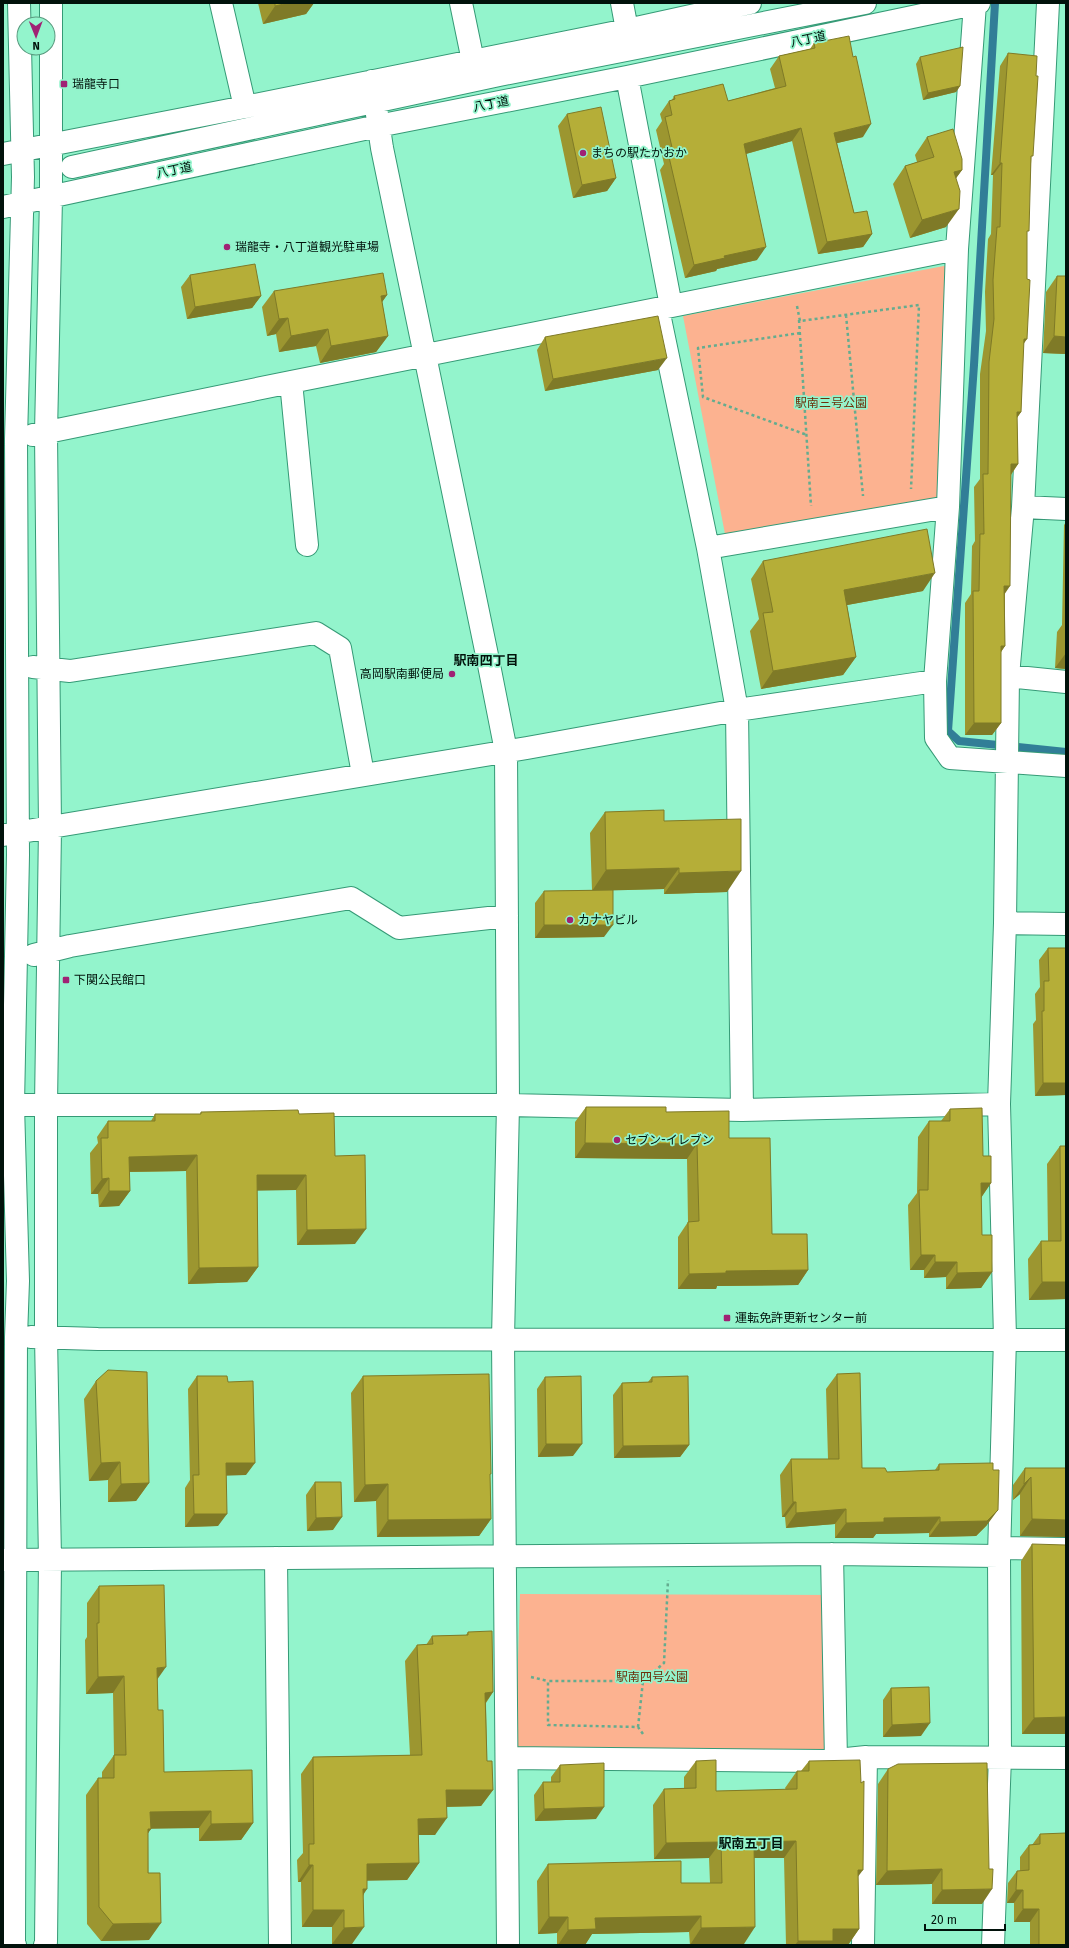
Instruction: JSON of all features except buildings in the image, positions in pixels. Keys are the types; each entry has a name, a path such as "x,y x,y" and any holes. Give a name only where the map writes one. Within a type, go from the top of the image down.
{"street":[{"path":"16,1945 14,1942 9,1560 9,1337 18,1281 8,1105 17,960 10,834 10,441 13,152 19,3"},
{"path":"45,1945 50,1560 46,1336 46,1105 50,828 46,433 52,144 51,3"},
{"path":"221,3 245,107"},
{"path":"461,3 473,61"},
{"path":"622,3 627,30"},
{"path":"13,152 627,30 750,3"},
{"path":"72,167 499,75 865,3"},
{"path":"977,3 957,249 948,507 935,681 936,738 950,758 1066,766"},
{"name":"八丁道","path":"13,205 378,126 627,77 977,3"},
{"path":"993,1945 1000,1757 999,1552 1005,1338 999,1104 1005,923 1008,676 1022,507 1048,3"},
{"path":"627,77 664,308 737,710 742,1110"},
{"path":"372,81 378,126 506,752 508,1105 503,1339 508,1945"},
{"path":"10,441 291,382 957,249"},
{"path":"291,382 307,545"},
{"path":"708,548 948,507"},
{"path":"1022,507 1066,509"},
{"path":"10,666 70,671 316,633 340,648 363,774"},
{"path":"1008,676 1066,682"},
{"path":"10,834 363,774 506,752 737,710 935,681"},
{"path":"17,960 78,944 351,898 400,928 507,916"},
{"path":"1005,923 1066,924"},
{"path":"8,1105 508,1105 742,1110 999,1104"},
{"path":"9,1337 46,1336 98,1339 1005,1338 1066,1340"},
{"path":"9,1560 670,1556 999,1552 1066,1549"},
{"path":"832,1554 836,1761"},
{"path":"276,1558 280,1945"},
{"path":"506,1758 836,1761 866,1757 1066,1758"},
{"path":"863,1945 866,1757"}],"path":[{"path":"794,282 799,316 811,507"},
{"path":"799,316 800,321 919,305 911,492"},
{"path":"846,315 863,503"},
{"path":"800,333 698,348 703,397 807,435"},
{"path":"527,1676 548,1681 643,1681 664,1663 670,1556"},
{"path":"548,1681 548,1725 638,1727"},
{"path":"643,1681 638,1727 657,1760"}],"green space":[{"name":"駅南三号公園","path":"949,265 944,500 725,534 683,316"},
{"name":"駅南四号公園","path":"520,1594 833,1595 827,1761 515,1758"}],"waterway":[{"path":"995,3 974,365 948,731 959,741 1066,752"}],"place":[{"name":"瑞龍寺口","path":"64,84"},
{"name":"まちの駅たかおか","path":"583,153"},
{"name":"瑞龍寺・八丁道観光駐車場","path":"227,247"},
{"name":"高岡駅南郵便局","path":"452,674"},
{"name":"カナヤビル","path":"570,920"},
{"name":"下関公民館口","path":"66,980"},
{"name":"セブン-イレブン","path":"617,1140"},
{"name":"運転免許更新センター前","path":"727,1318"}],"district":[{"name":"駅南四丁目","path":"486,660"},
{"name":"駅南五丁目","path":"751,1843"}]}
